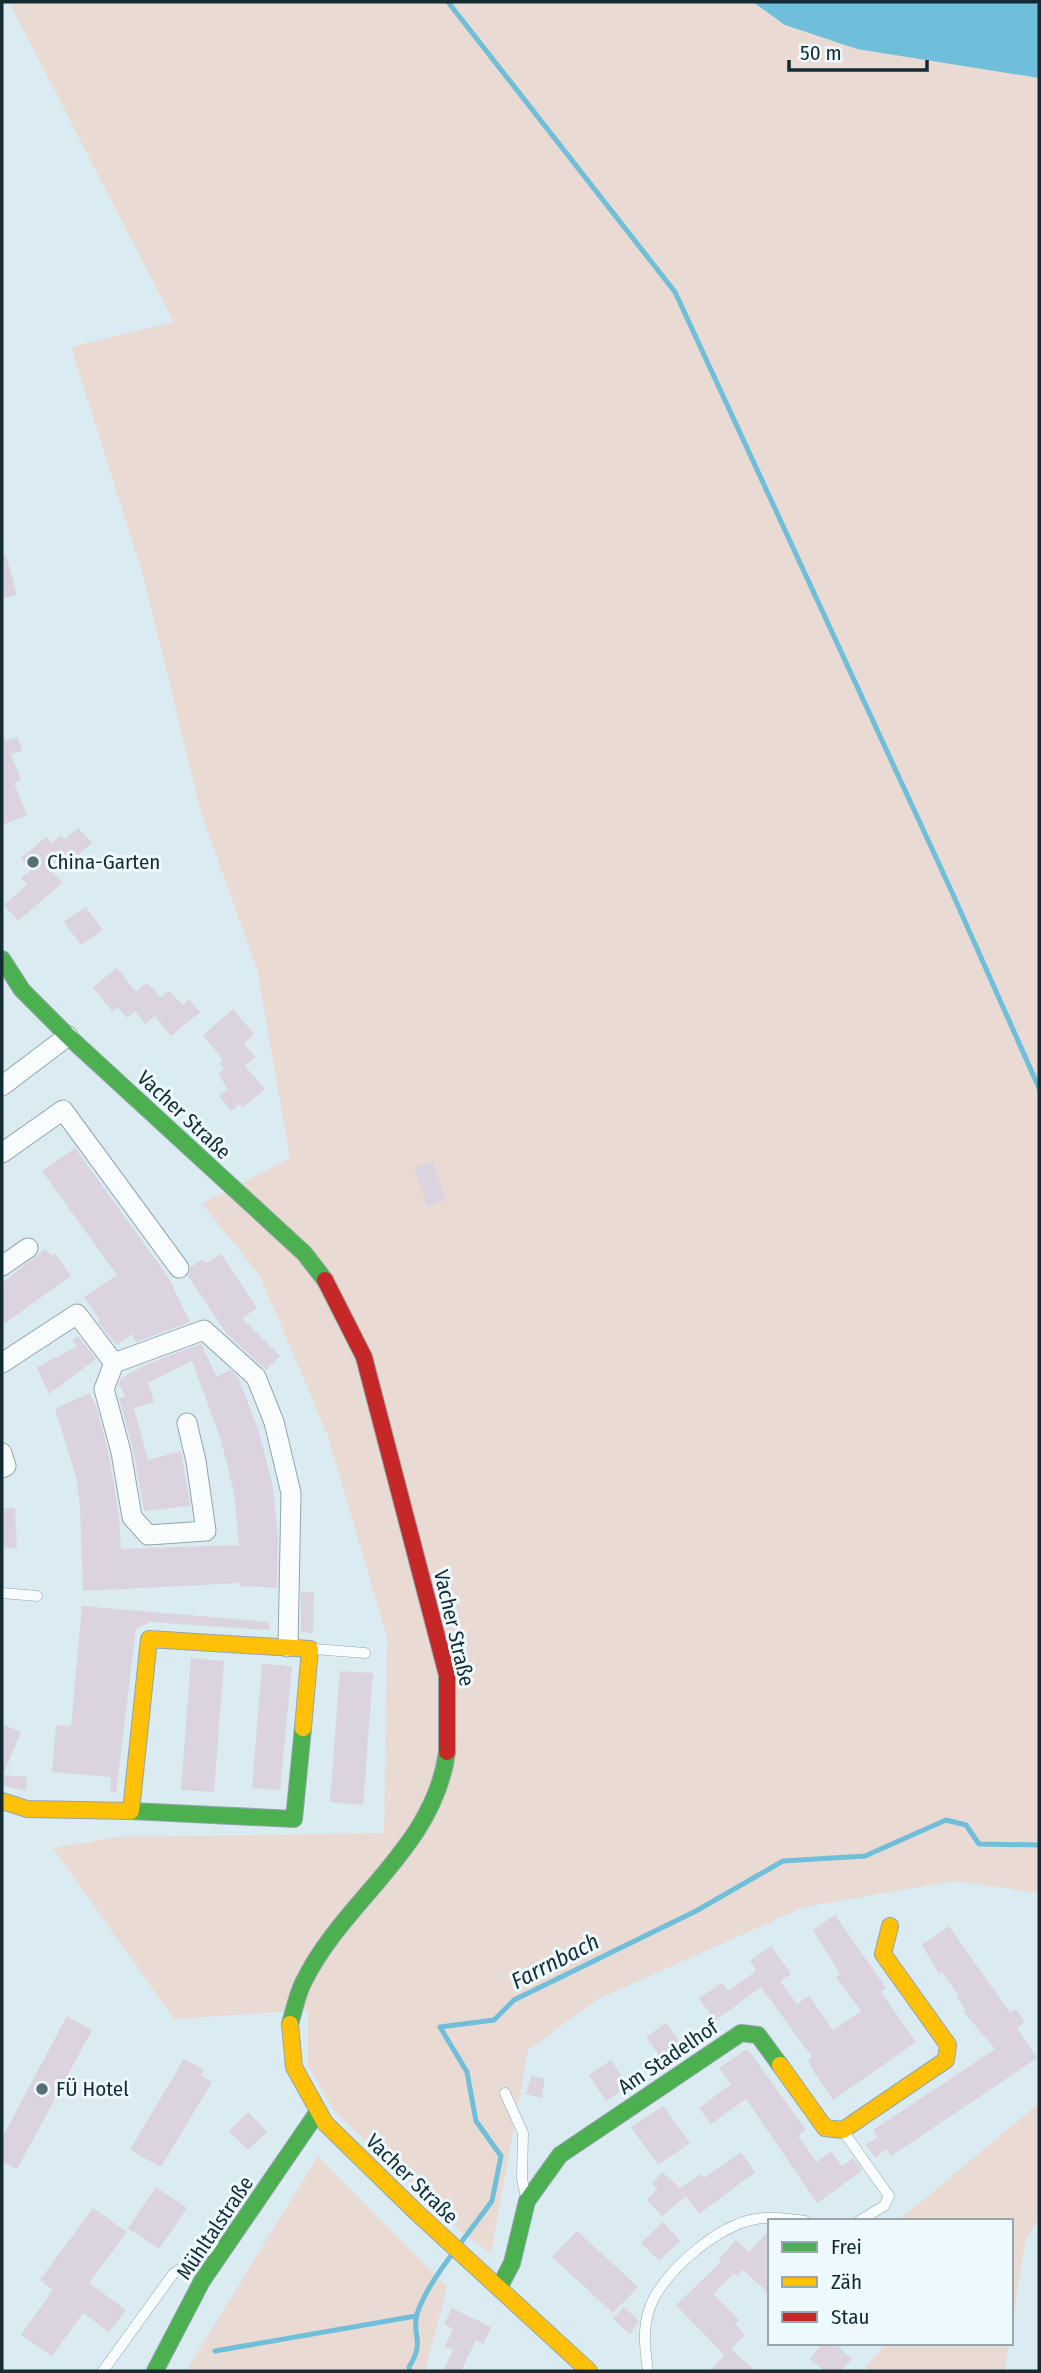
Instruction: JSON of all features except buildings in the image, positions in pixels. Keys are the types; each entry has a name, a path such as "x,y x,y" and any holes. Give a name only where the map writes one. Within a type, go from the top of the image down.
{"street":[{"name":"Vacher Straße","path":"2,959 22,990 68,1036 304,1253 330,1283 364,1357 447,1675 452,1724 446,1769 432,1806 415,1834 332,1933 301,1986 290,2026 290,2054 301,2086 317,2113 448,2244 589,2371"},
{"path":"3,1083 68,1036"},
{"path":"2,1153 63,1110 179,1268"},
{"path":"2,1266 28,1248"},
{"path":"2,1363 77,1314 114,1363"},
{"path":"187,1423 206,1531 148,1535 132,1517 121,1452 104,1389 114,1363 204,1330 256,1377 274,1422 291,1493 288,1647"},
{"path":"2,1453 6,1466 2,1468"},
{"path":"2,1801 27,1809 294,1819 310,1649 149,1639 131,1811"},
{"path":"843,2130 946,2060 948,2045 883,1954 890,1926"},
{"name":"Am Stadelhof","path":"499,2288 512,2263 527,2201 560,2155 741,2033 758,2035 825,2128 843,2130"},
{"name":"Mühltalstraße","path":"155,2371 202,2281 317,2113"}],"lane":[{"path":"2,1593 37,1597"},
{"path":"310,1649 365,1653"},
{"path":"505,2093 523,2133 522,2179 527,2201"},
{"path":"843,2130 890,2196 884,2206 862,2219"},
{"path":"648,2371 643,2337 650,2306 668,2274 732,2227 755,2219 768,2220"},
{"path":"103,2371 173,2274 238,2229"}],"shaded area":[{"path":"9,2 1039,2 1039,1893 954,1881 804,1907 598,1999 528,2050 491,2253 463,2234 333,2110 308,2065 308,2010 174,2019 53,1848 118,1837 384,1833 387,1637 327,1433 260,1276 202,1204 290,1158 257,969 201,813 143,575 71,347 174,322"},
{"path":"1039,2103 1039,2220 1026,2238 1013,2318 1013,2219 900,2219"},
{"path":"318,2156 447,2287 425,2371 186,2371"},
{"path":"884,2345 1009,2345 1005,2371 869,2371 865,2368"}],"water":[{"path":"753,2 1039,2 1039,78 857,49 785,25"}],"waterway":[{"path":"448,2 675,292 951,890 1039,1088"},
{"name":"Farrnbach","path":"460,2244 492,2201 501,2156 476,2121 467,2072 440,2027 494,2020 514,2000 696,1911 783,1861 865,1856 946,1820 966,1825 979,1844 1039,1845"},
{"name":"Farrnbach","path":"410,2371 409,2367 417,2350 417,2314 427,2292 450,2257"},
{"path":"215,2351 416,2316"}],"traffic: fast":[{"path":"2,959 22,990 68,1036 304,1253 325,1280"},
{"path":"131,1811 294,1819 303,1728"},
{"path":"290,2024 301,1988 320,1953 406,1846 425,1817 439,1786 447,1752"},
{"path":"499,2288 512,2263 527,2201 560,2155 741,2033 758,2035 780,2065"},
{"path":"155,2371 202,2281 317,2113"}],"traffic: slow":[{"path":"2,1801 27,1809 131,1811 149,1639 310,1649 303,1728"},
{"path":"780,2065 825,2128 843,2130 946,2060 948,2045 883,1954 890,1926"},
{"path":"290,2024 294,2067 325,2123 415,2211 589,2371"}],"traffic: jam":[{"path":"325,1280 364,1357 447,1675 447,1752"}],"place":[{"name":"China-Garten","path":"33,862"},
{"name":"FÜ Hotel","path":"42,2089"}]}
